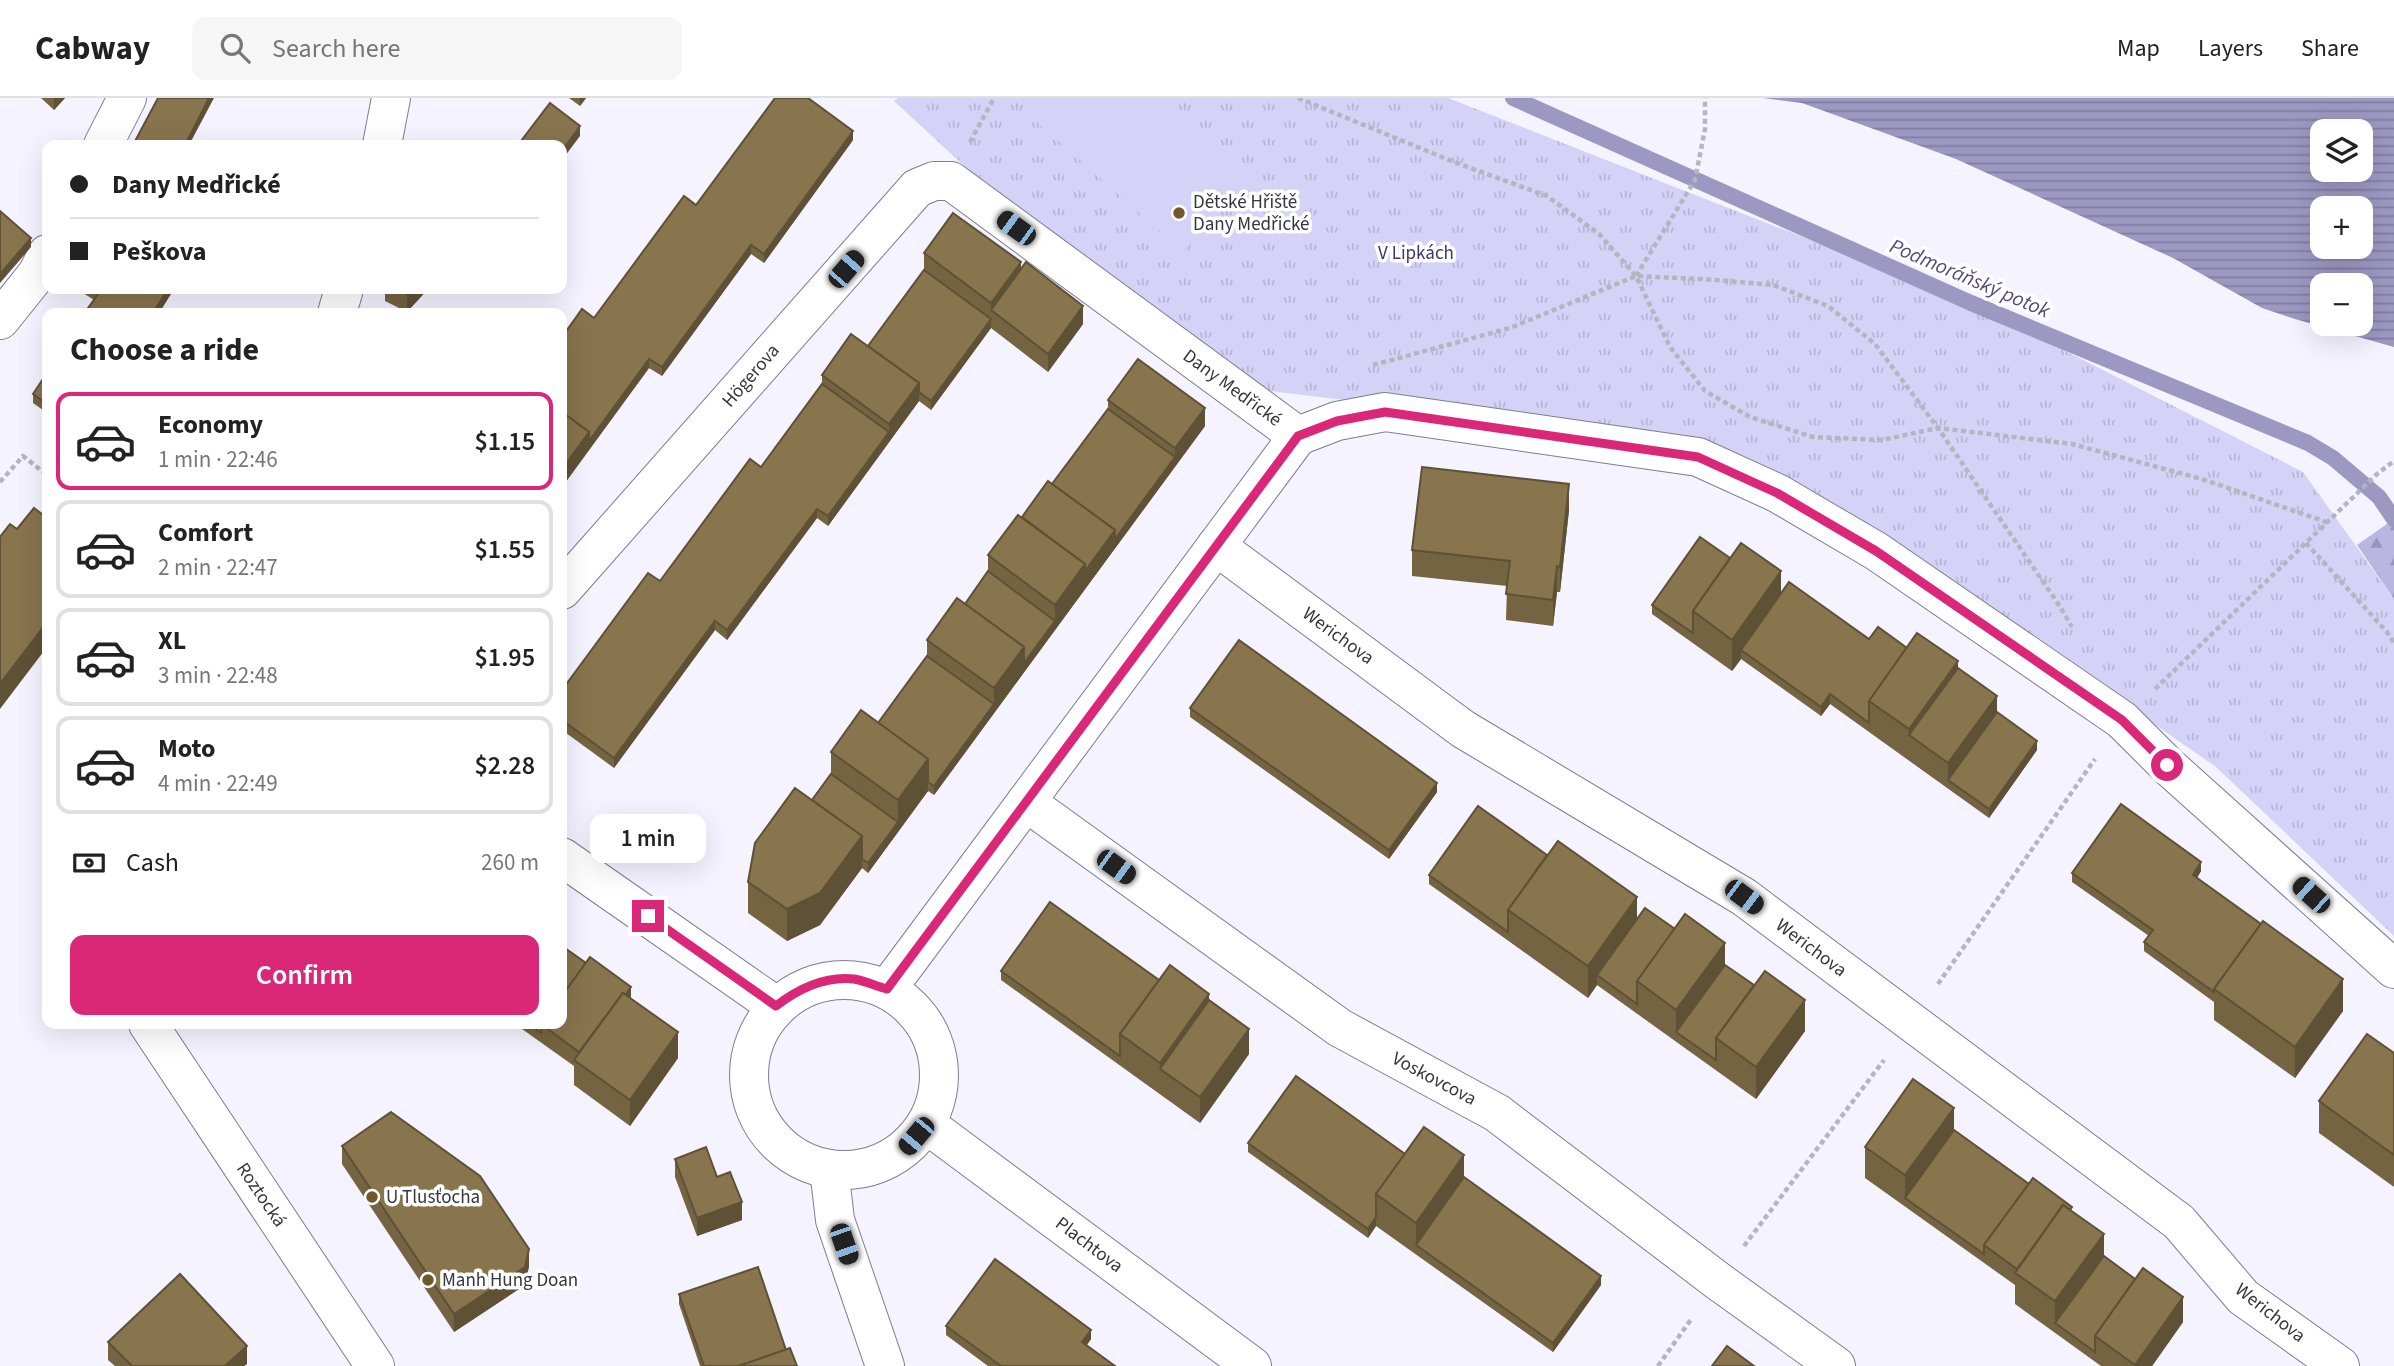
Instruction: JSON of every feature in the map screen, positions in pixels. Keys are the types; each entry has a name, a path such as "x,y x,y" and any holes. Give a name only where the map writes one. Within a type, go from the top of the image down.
{"street":[{"path":"106,140 127,98"},
{"path":"383,140 391,98"},
{"name":"Högerova","path":"567,584 917,188 934,181 951,181"},
{"name":"Dany Medřické","path":"951,181 1298,436 1337,421 1385,412 1698,457 1777,493 1876,551 2122,720 2167,765 2394,970"},
{"path":"0,320 42,264"},
{"path":"887,989 1298,436"},
{"name":"Werichova","path":"1216,546 1463,729 1744,897 2179,1222 2243,1297 2340,1366"},
{"name":"Voskovcova","path":"1027,802 1340,1028 1497,1113 1707,1273 1836,1366"},
{"path":"567,860 776,1006"},
{"path":"854,979 887,989 914,1009 931,1035 939,1065 937,1096 926,1124 906,1147 880,1164 845,1170 810,1164 780,1146 758,1118 748,1084 751,1050 765,1020 776,1006 789,996 820,982 854,979"},
{"name":"Roztocká","path":"151,1029 375,1366"},
{"name":"Plachtova","path":"926,1124 1252,1366"},
{"path":"830,1169 835,1220 885,1366"}],"path":[{"path":"1298,98 1454,162 1547,196 1599,233 1636,276 1670,347 1705,391 1750,417 1813,437 1882,440 1938,428 2072,444 2202,479 2329,523"},
{"path":"1636,276 1695,180 1705,129 1705,98"},
{"path":"1368,368 1510,327 1636,276 1773,285 1828,306 1875,344 1938,428 2072,628"},
{"path":"0,482 23,456 42,471"},
{"path":"2122,720 2377,474 2394,461"},
{"path":"2306,543 2394,643"}],"green space":[{"name":"V Lipkách","path":"898,98 1448,98 1971,303 2303,472 2394,599 2394,936 2216,767 1860,520 1698,443 1269,391 974,175 894,101"},
{"name":"Dětské Hřiště Dany Medřické","path":"1055,98 1167,98 1252,174 1183,252 1035,120"},
{"path":"2394,519 2394,599 2357,545"}],"shaded area":[{"path":"1763,98 2394,98 2394,347 2355,336 2373,336 2373,273 2310,273 2310,323 2262,308 2173,258 1956,159 1802,103"}],"building":[{"path":"158,98 209,98 188,140 136,140"},
{"path":"775,98 808,98 853,131 764,254 751,245 662,367 649,359 589,441 589,432 567,416 567,330 582,309 594,318 684,196 696,205"},
{"path":"550,103 580,126 567,144 567,140 522,140"},
{"path":"0,211 31,238 0,274"},
{"path":"953,213 1021,262 991,303 924,253"},
{"path":"1026,262 1083,306 1048,354 991,310"},
{"path":"924,270 991,319 931,401 919,392 919,383 868,346"},
{"path":"98,294 165,294 156,308 88,308"},
{"path":"851,334 919,383 889,424 822,375"},
{"path":"1138,359 1205,408 1175,448 1108,400"},
{"path":"42,380 42,400 33,394"},
{"path":"822,384 889,432 828,516 817,509 727,630 715,621 614,758 567,724 567,683 648,573 660,581 750,459 761,467"},
{"path":"1108,409 1175,457 1115,539 1115,530 1052,484"},
{"path":"567,416 589,432 567,462"},
{"path":"1422,467 1569,484 1560,567 1557,566 1553,600 1506,594 1510,561 1412,550"},
{"path":"1048,481 1115,530 1085,571 1085,564 1022,517"},
{"path":"34,508 42,514 42,629 0,684 0,537 10,524 17,529"},
{"path":"1018,515 1085,564 1055,605 988,555"},
{"path":"1700,537 1730,558 1693,611 1693,633 1652,605"},
{"path":"1741,543 1781,571 1732,640 1693,611"},
{"path":"988,571 1055,621 1024,663 1024,647 965,604"},
{"path":"1789,582 1869,639 1878,627 1907,648 1869,701 1869,723 1830,694 1821,707 1741,650"},
{"path":"957,598 1024,647 994,688 927,640"},
{"path":"1917,633 1958,661 1909,729 1869,701"},
{"path":"1239,640 1437,783 1389,850 1190,708"},
{"path":"927,656 994,704 934,786 928,782 928,759 878,723"},
{"path":"1958,668 1997,696 1948,763 1909,735"},
{"path":"861,710 928,759 898,800 831,752"},
{"path":"1997,712 2037,741 1989,809 1948,780"},
{"path":"831,774 898,822 868,863 862,859 862,836 812,800"},
{"path":"795,788 862,836 820,893 787,909 748,882 755,843"},
{"path":"2121,804 2201,862 2193,875 2261,924 2214,992 2144,942 2153,930 2072,873"},
{"path":"1478,806 1547,855 1508,910 1508,932 1429,875"},
{"path":"1558,841 1637,897 1588,966 1508,910"},
{"path":"1050,902 1159,980 1120,1034 1120,1056 1001,971"},
{"path":"1645,908 1675,929 1637,981 1637,1004 1597,975"},
{"path":"1685,914 1725,943 1676,1010 1637,981"},
{"path":"2263,921 2343,979 2295,1047 2214,989"},
{"path":"567,950 586,963 567,989"},
{"path":"590,957 631,987 625,995 623,993 579,1052 548,1029 567,1029 567,989"},
{"path":"1170,965 1209,994 1160,1063 1120,1034"},
{"path":"1725,965 1754,985 1716,1038 1716,1060 1676,1032"},
{"path":"1765,971 1805,1000 1756,1067 1716,1038"},
{"path":"623,993 678,1032 630,1100 574,1060"},
{"path":"1209,1000 1249,1029 1200,1097 1160,1069"},
{"path":"2367,1034 2394,1053 2394,1155 2319,1101"},
{"path":"1296,1076 1405,1154 1376,1194 1376,1217 1368,1229 1248,1143"},
{"path":"1913,1079 1954,1108 1905,1175 1865,1147"},
{"path":"391,1112 480,1176 529,1249 525,1267 454,1314 342,1146"},
{"path":"1424,1127 1464,1155 1416,1223 1376,1194"},
{"path":"1954,1130 2029,1184 1984,1245 1984,1254 1905,1198"},
{"path":"706,1147 717,1177 730,1172 742,1202 697,1218 675,1159"},
{"path":"1464,1177 1601,1276 1553,1343 1416,1245"},
{"path":"2033,1178 2072,1207 2070,1210 2063,1205 2017,1269 1984,1245"},
{"path":"2063,1205 2104,1234 2055,1301 2015,1273"},
{"path":"2104,1256 2135,1279 2095,1336 2095,1352 2055,1323"},
{"path":"995,1259 1091,1330 1082,1342 1115,1366 1001,1366 946,1326"},
{"path":"758,1267 786,1350 739,1366 704,1366 679,1294"},
{"path":"2143,1268 2183,1297 2135,1365 2095,1336"},
{"path":"180,1274 247,1346 225,1366 132,1366 108,1342"},
{"path":"1727,1346 1754,1366 1712,1366"},
{"path":"790,1348 797,1366 739,1366"}],"waterway":[{"name":"Podmoráňský potok","path":"1513,98 1971,303 2308,443 2333,458 2379,497 2394,519"}],"place":[{"name":"Dětské Hřiště Dany Medřické","path":"1179,213"},
{"name":"U Tlusťocha","path":"372,1197"},
{"name":"Manh Hung Doan","path":"428,1280"}],"route":[{"path":"648,916 776,1006 789,996 820,982 854,979 887,989 1298,436 1337,421 1385,412 1698,457 1777,493 1876,551 2122,720 2167,765"}]}
